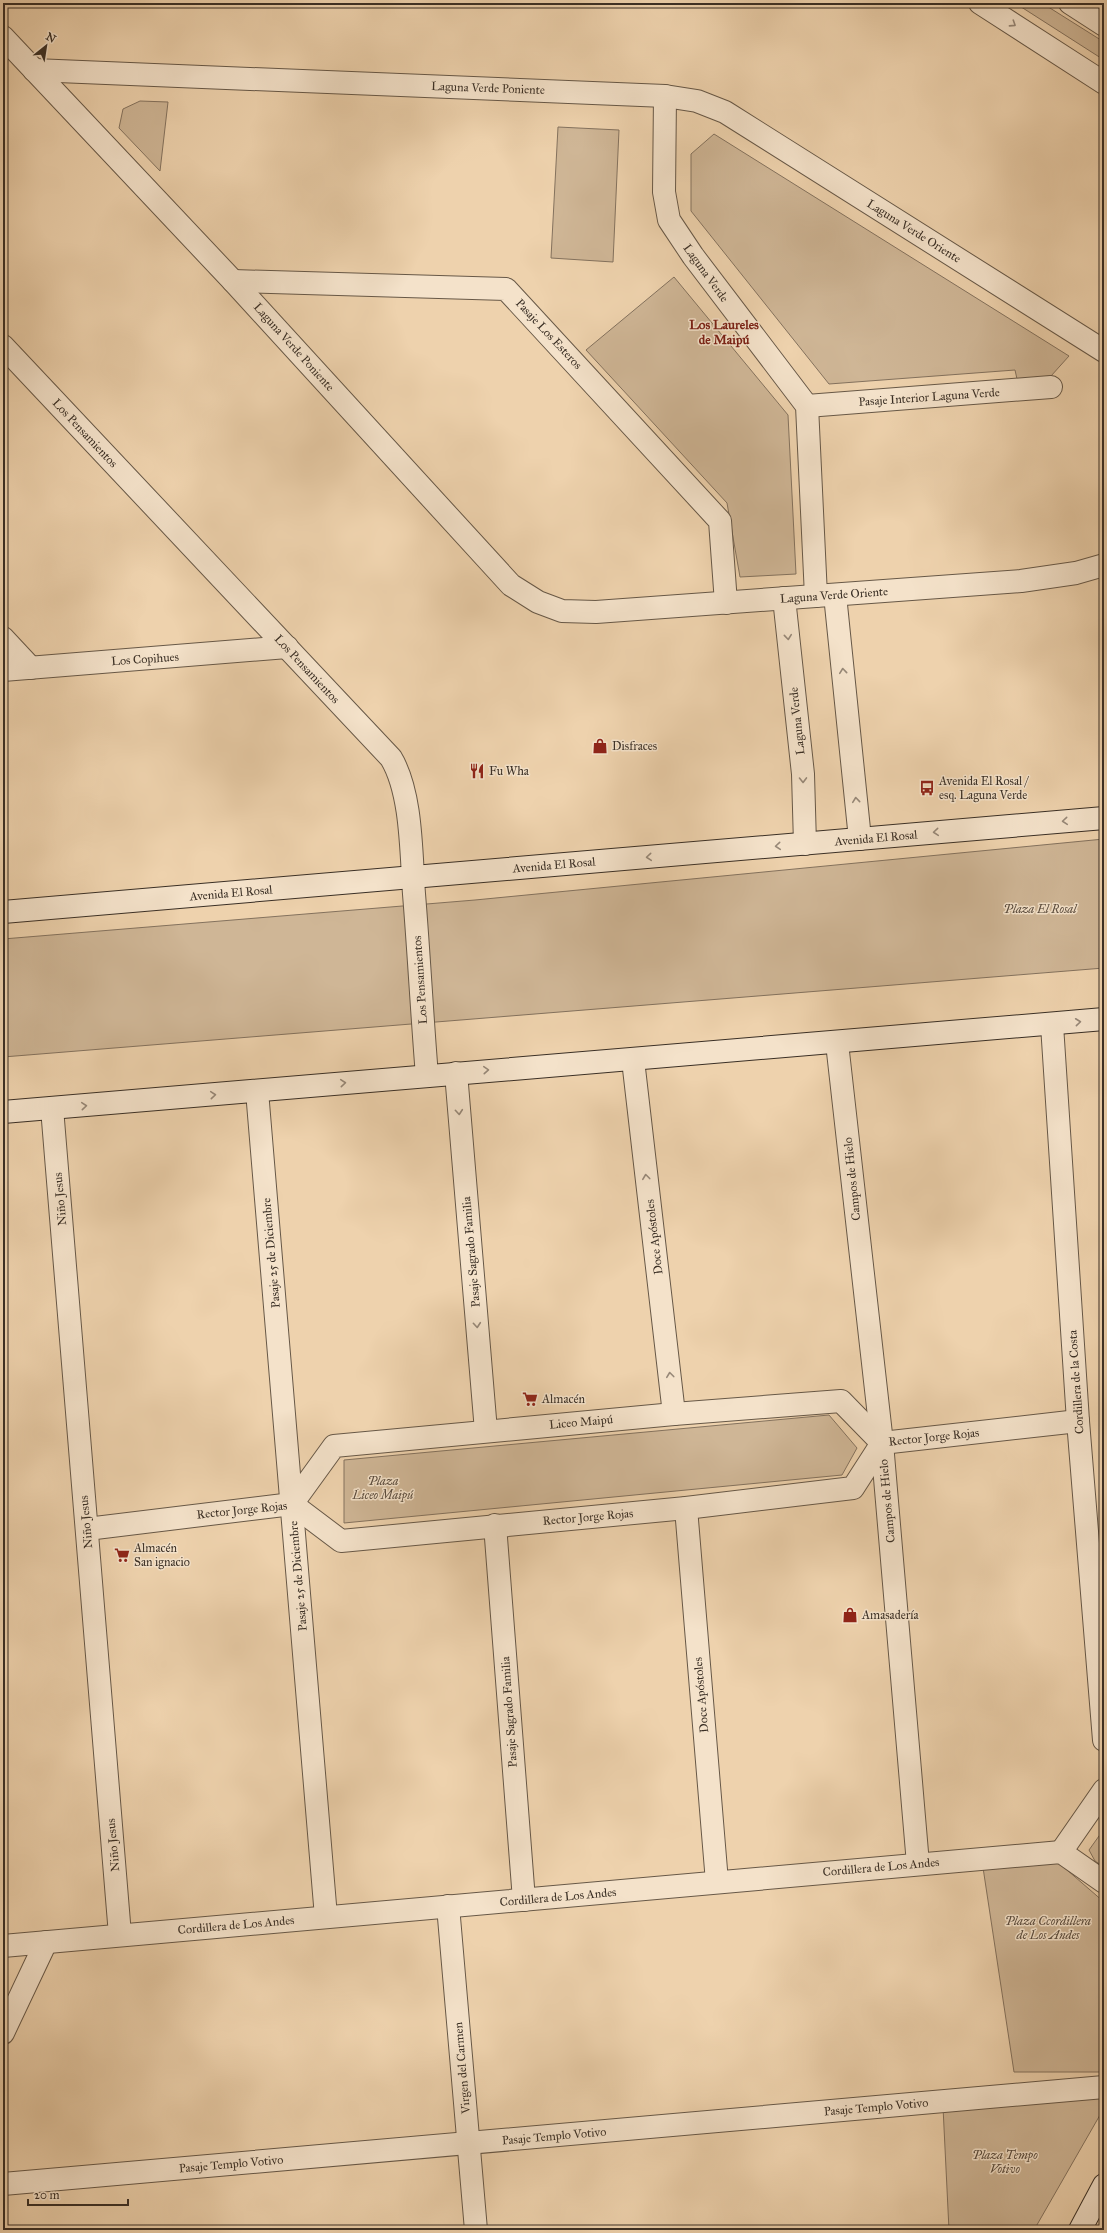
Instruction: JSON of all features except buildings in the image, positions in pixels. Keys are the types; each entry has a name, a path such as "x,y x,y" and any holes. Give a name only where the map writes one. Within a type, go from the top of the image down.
{"street":[{"path":"980,3 1104,83"},
{"path":"1070,3 1104,25"},
{"name":"Laguna Verde Poniente","path":"3,37 233,281 510,585 538,602 562,611"},
{"name":"Laguna Verde Poniente","path":"34,70 665,96 697,101 724,112"},
{"name":"Laguna Verde","path":"665,96 664,192 669,220 692,256 807,406"},
{"name":"Laguna Verde Oriente","path":"724,112 1104,351"},
{"name":"Pasaje Los Esteros","path":"233,281 506,289 720,521 726,603"},
{"name":"Los Pensamientos","path":"3,346 391,758 397,768 403,781 413,877 427,1076"},
{"name":"Pasaje Interior Laguna Verde","path":"807,406 1051,387"},
{"path":"807,406 825,595 860,839"},
{"name":"Laguna Verde Oriente","path":"562,611 596,612 1021,581 1076,574 1104,564"},
{"name":"Laguna Verde","path":"784,598 803,774 806,844"},
{"path":"3,638 31,668"},
{"name":"Los Copihues","path":"3,670 287,647"},
{"name":"Avenida El Rosal","path":"3,912 1104,818"},
{"path":"3,1112 456,1073 1052,1025 1104,1019"},
{"name":"Cordillera de la Costa","path":"1052,1025 1078,1421 1104,1740"},
{"name":"Campos de Hielo","path":"837,1043 882,1443 918,1864"},
{"name":"Doce Apóstoles","path":"632,1060 674,1414"},
{"name":"Pasaje Sagrado Familia","path":"456,1073 486,1431"},
{"name":"Pasaje 25 de Diciembre","path":"257,1091 326,1917"},
{"name":"Niño Jesus","path":"52,1108 120,1936"},
{"name":"Liceo Maipú","path":"292,1504 334,1446 674,1414 841,1401 882,1443"},
{"name":"Rector Jorge Rojas","path":"87,1529 292,1504 341,1541 495,1525 686,1508 853,1488 882,1443 1078,1421"},
{"name":"Doce Apóstoles","path":"686,1508 717,1882"},
{"name":"Pasaje Sagrado Familia","path":"495,1525 524,1900"},
{"path":"1104,1790 1061,1852 1104,1882"},
{"name":"Cordillera de Los Andes","path":"3,1946 1061,1852"},
{"name":"Virgen del Carmen","path":"448,1906 476,2230"},
{"path":"3,2033 46,1942"},
{"name":"Pasaje Templo Votivo","path":"3,2184 1104,2087"},
{"path":"1080,2230 1104,2185"}],"green space":[{"path":"1015,3 1042,3 1104,42 1104,60"},
{"path":"140,101 168,102 160,171 119,128 123,109"},
{"path":"558,127 619,130 613,262 551,258"},
{"path":"714,134 1069,356 1051,376 1017,379 1015,370 829,384 691,211 691,154"},
{"path":"674,277 788,415 796,574 740,577 727,503 586,350"},
{"name":"Plaza El Rosal","path":"1104,839 1104,968 3,1057 3,939 475,900"},
{"name":"Plaza Liceo Maipú","path":"829,1415 857,1448 842,1475 344,1523 344,1460"},
{"path":"1104,1829 1104,1867 1095,1861 1089,1850"},
{"name":"Plaza Ccordillera de Los Andes","path":"1052,1857 1104,1902 1104,2072 1014,2072 982,1861"},
{"name":"Plaza Tempo Votivo","path":"1104,2094 1104,2108 1034,2230 949,2230 943,2107"}],"place":[{"name":"Disfraces","path":"600,746"},
{"name":"Fu Wha","path":"477,771"},
{"name":"Avenida El Rosal / esq. Laguna Verde","path":"927,788"},
{"name":"Almacén","path":"530,1399"},
{"name":"Almacén San ignacio","path":"122,1555"},
{"name":"Amasadería","path":"850,1615"}],"district":[{"name":"Los Laureles de Maipú","path":"724,332"}]}
